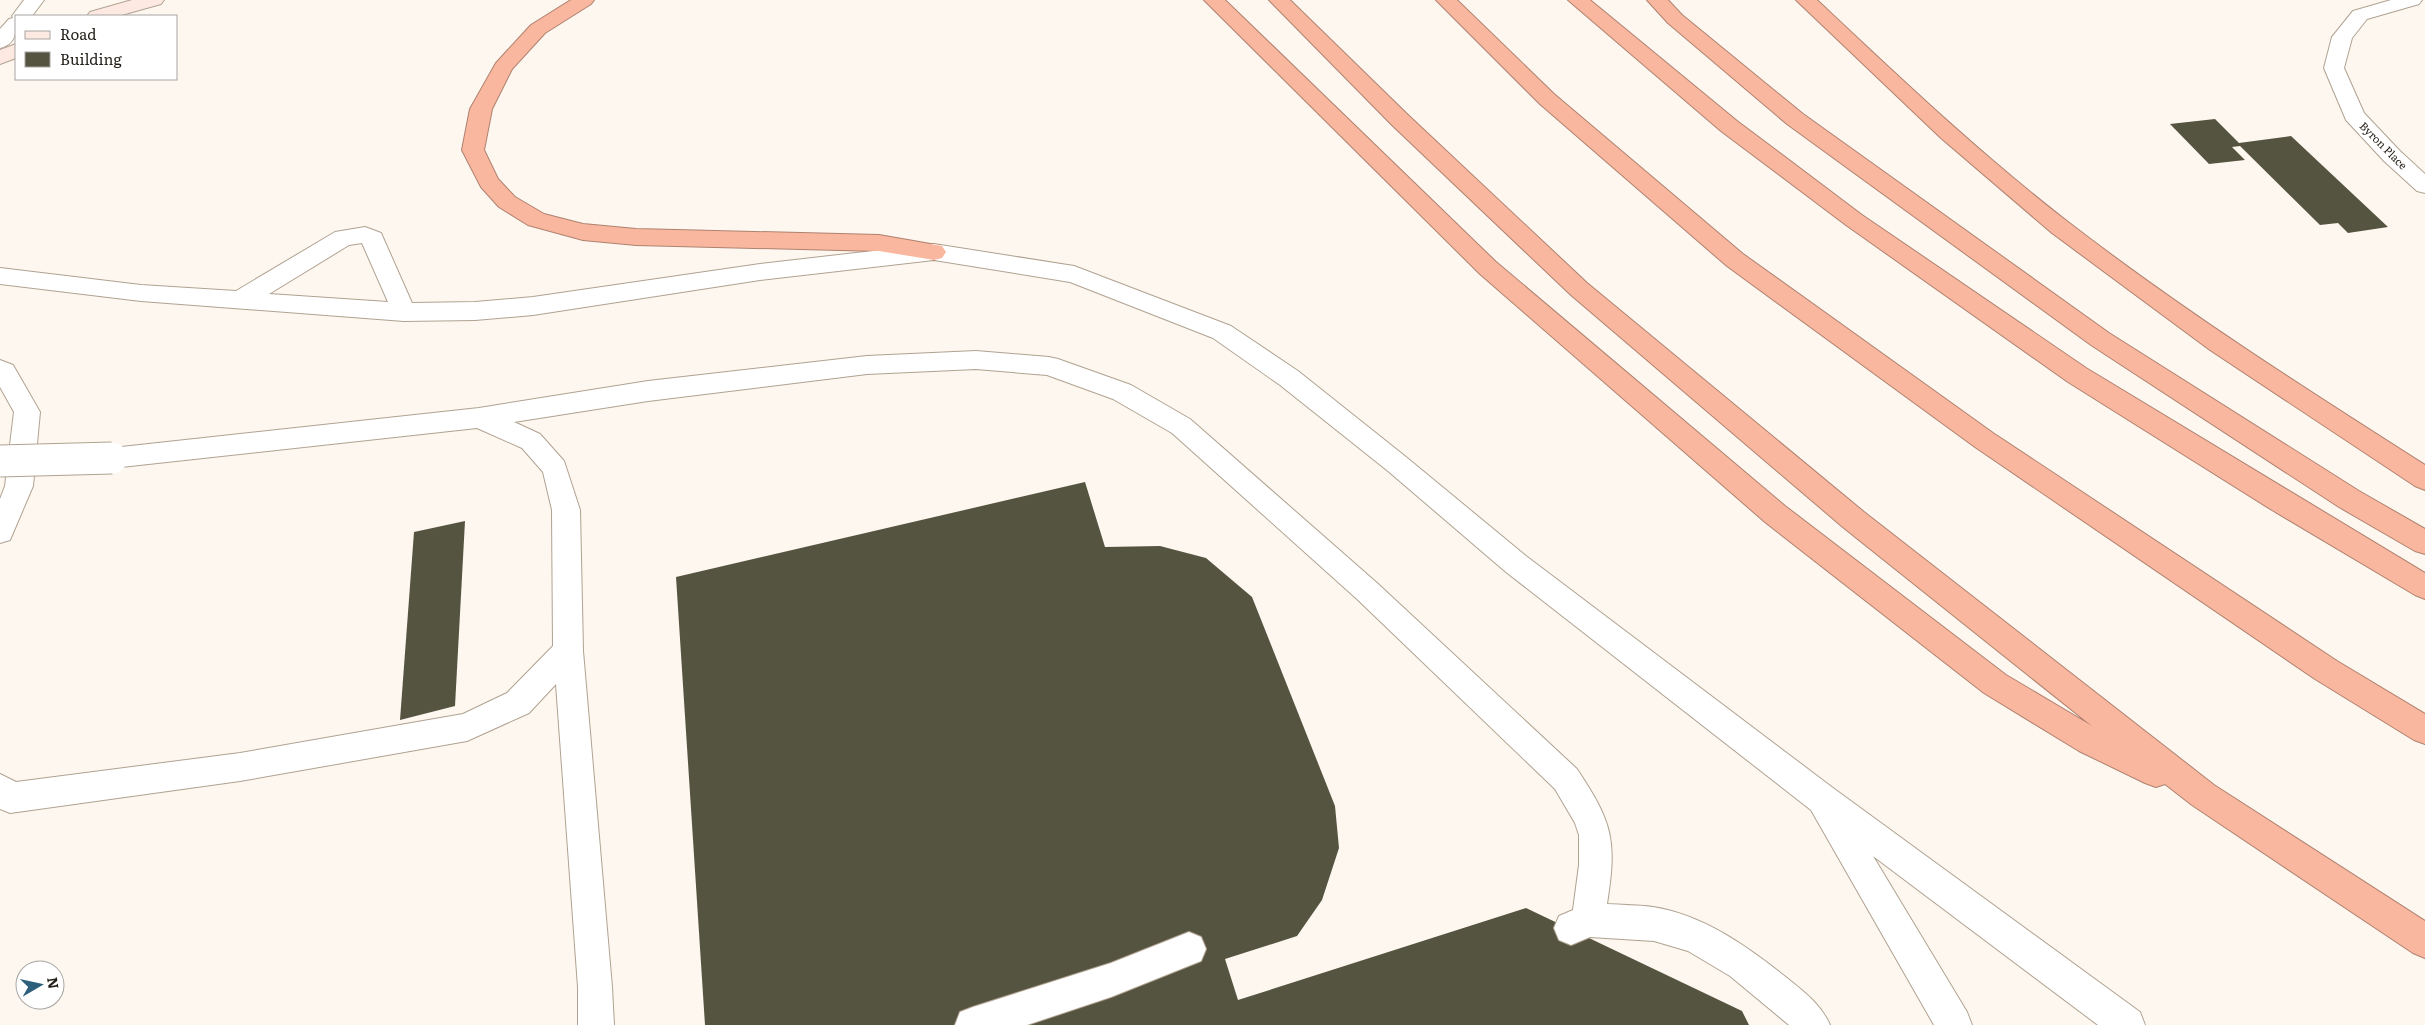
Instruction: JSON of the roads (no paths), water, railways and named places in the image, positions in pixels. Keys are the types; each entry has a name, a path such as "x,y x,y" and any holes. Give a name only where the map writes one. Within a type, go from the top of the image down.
{"highway":[{"path":"584,0 538,29 503,67 481,109 473,150 489,182 507,202 536,220 583,232 636,237 879,243 934,252"},
{"path":"1214,0 1488,268 1775,514 1995,684 2090,741 2203,795"},
{"path":"1279,0 1400,120 1579,289 1854,520 2203,795 2425,941"},
{"path":"1446,0 1547,99 1735,260 1984,440 2326,670 2425,730"},
{"path":"1578,0 1728,126 1854,220 2086,380 2425,587"},
{"path":"1657,0 1675,19 1795,119 2100,339 2341,494 2425,543"},
{"path":"1806,0 1930,116 2011,187 2098,257 2301,400 2425,479"}],"main road":[{"path":"102,15 154,0"},
{"path":"0,58 15,50"}],"street":[{"path":"23,15 34,0"},
{"name":"Byron Place","path":"2412,0 2360,15 2342,37 2334,68 2354,115 2392,156 2425,186"},
{"path":"0,42 15,24"},
{"path":"240,300 344,238 365,235 373,239 404,312"},
{"path":"0,276 141,293 404,312 475,311 533,306 760,272 934,252 1074,274 1222,332 1289,378 1397,464 1516,564 1822,799 2127,1025"},
{"path":"0,461 112,458 479,418 648,392 867,365 976,360 1048,366 1122,392 1181,426 1367,590 1566,779 1583,806 1596,835 1594,881 1579,924 1654,924 1696,937 1742,964 1803,1014 1812,1025"},
{"path":"0,369 4,372 27,412 18,486 0,532"},
{"path":"479,418 530,441 555,468 566,510 568,651 595,987 596,1025"},
{"path":"0,790 10,798 39,795 240,767 468,727 518,703 568,651"},
{"path":"1822,799 1954,1025"},
{"path":"973,1025 1111,980 1189,949"}]}
